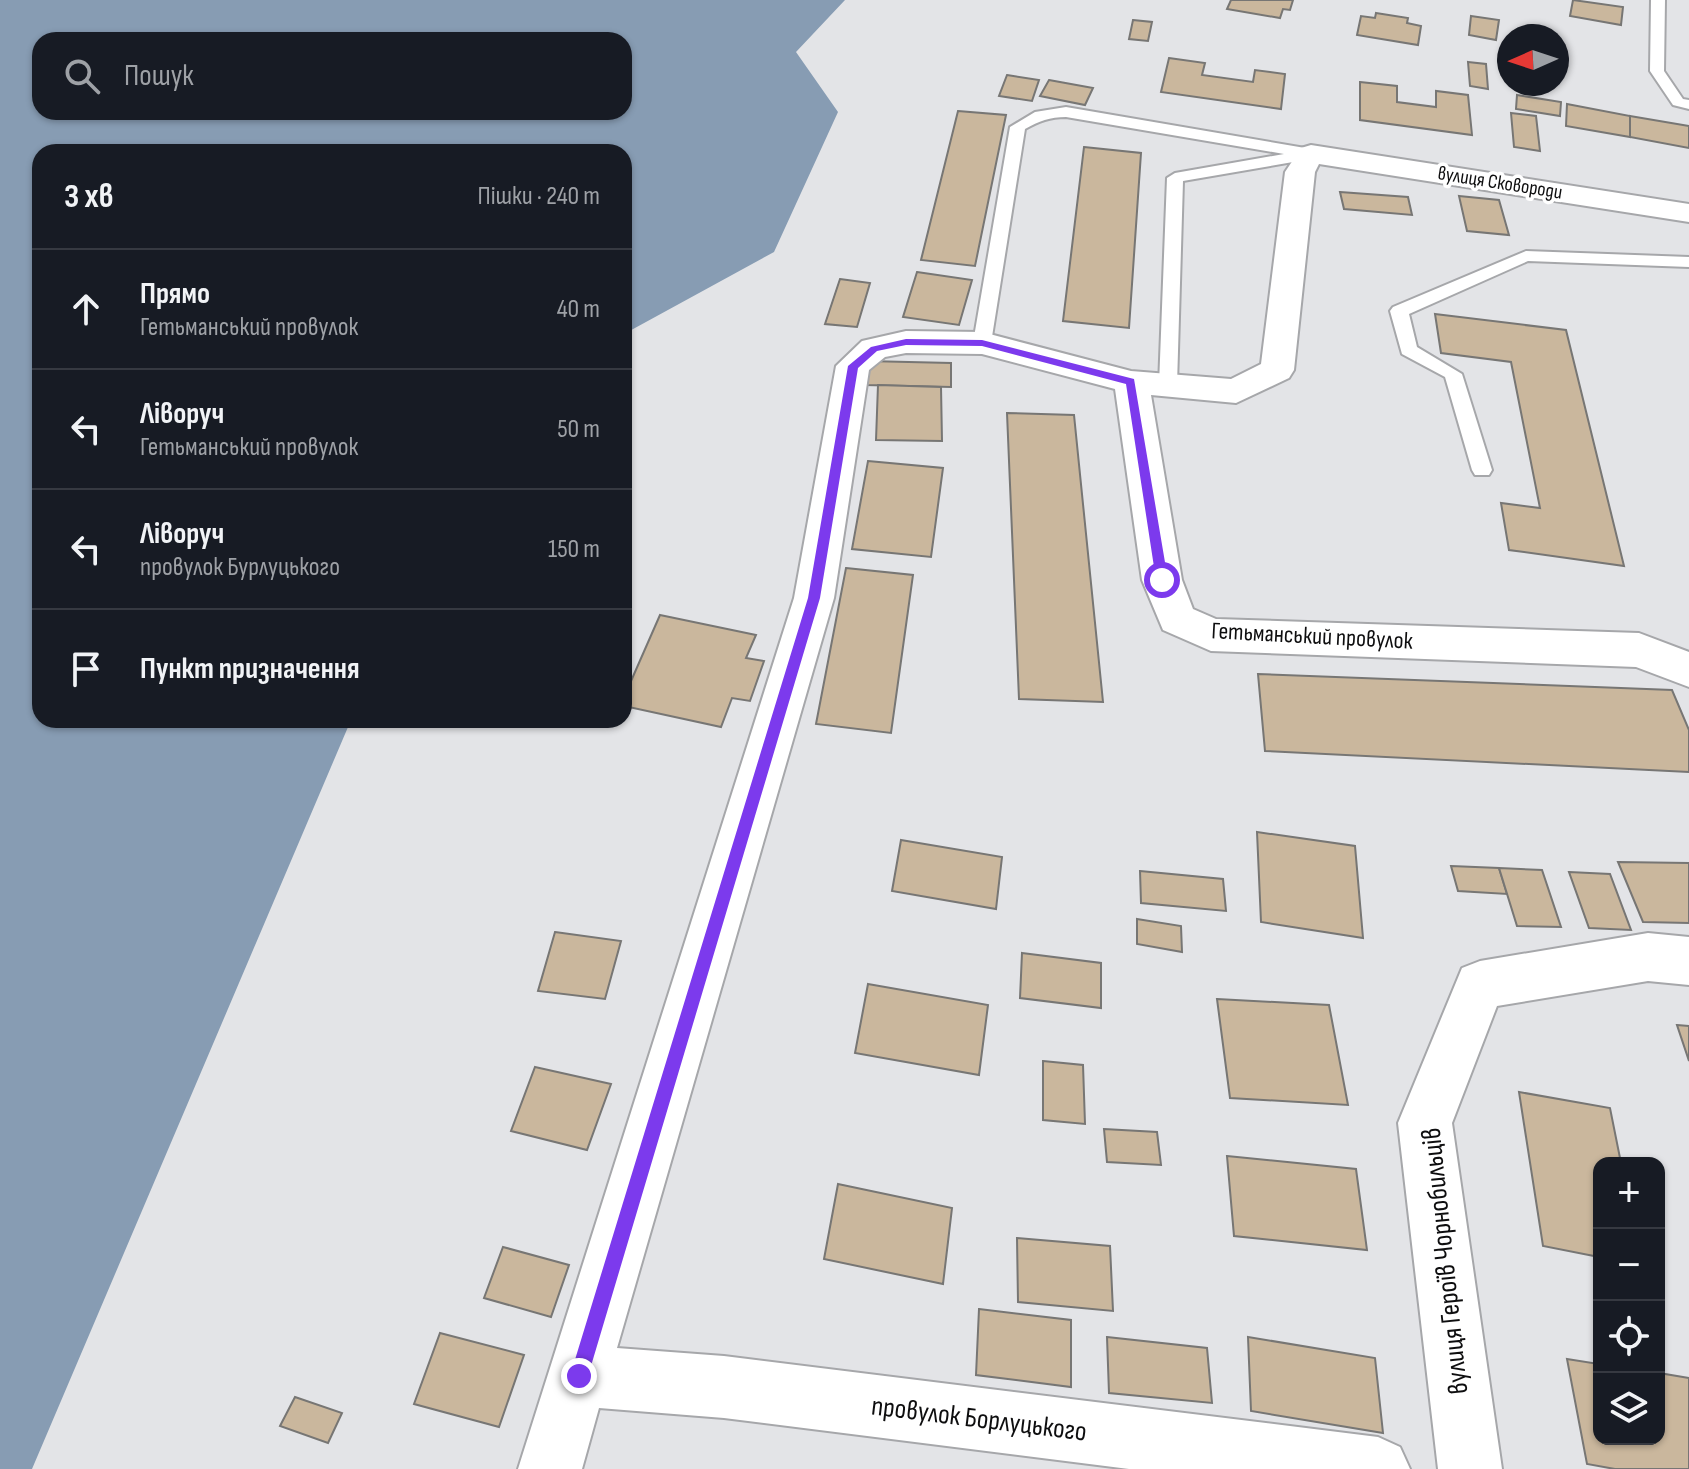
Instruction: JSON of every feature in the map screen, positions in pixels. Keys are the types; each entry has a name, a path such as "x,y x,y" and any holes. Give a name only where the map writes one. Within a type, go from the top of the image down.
{"street":[{"name":"вулиця Сковороди","path":"1311,154 1689,213"},
{"path":"550,1469 814,598 853,366 874,349 906,342 982,343 1149,383 1236,391 1277,370 1300,172 1311,154"},
{"name":"Гетьманський провулок","path":"1149,383 1162,580 1177,619 1211,635 1639,650 1689,670"},
{"name":"вулиця Героїв Чорнобильців","path":"1470,1469 1425,1123 1480,985 1648,957 1689,961"},
{"name":"провулок Борлуцького","path":"579,1376 724,1387 1378,1469"}],"lane":[{"path":"1658,0 1657,71 1678,102 1689,105"},
{"path":"982,343 1018,127 1032,118 1045,113 1066,112 1311,154"},
{"path":"1149,383 1175,178 1311,154"},
{"path":"1482,470 1453,374 1409,350 1399,311 1526,256 1689,262"}],"water":[{"path":"0,0 845,0 796,52 838,112 774,252 632,330 632,144 32,144 32,728 348,728 32,1469 0,1469"}],"building":[{"path":"1231,0 1293,0 1290,10 1283,9 1280,18 1227,9"},
{"path":"1573,0 1623,7 1621,25 1570,16"},
{"path":"1376,13 1408,18 1407,23 1421,26 1418,45 1357,35 1361,16 1375,18"},
{"path":"1471,16 1499,20 1496,40 1469,35"},
{"path":"1133,20 1152,22 1148,41 1129,39"},
{"path":"1169,58 1205,63 1202,75 1253,82 1255,70 1285,74 1281,109 1161,92"},
{"path":"1468,62 1486,64 1488,89 1470,86"},
{"path":"1007,75 1039,80 1032,101 999,96"},
{"path":"1049,80 1093,88 1085,105 1040,96"},
{"path":"1360,82 1397,86 1397,102 1436,107 1436,91 1468,95 1472,135 1360,120"},
{"path":"1517,96 1561,102 1560,116 1516,109"},
{"path":"1567,104 1630,116 1630,137 1566,126"},
{"path":"958,111 1006,115 975,266 921,260"},
{"path":"1511,113 1536,116 1540,151 1514,147"},
{"path":"1630,116 1689,126 1689,148 1630,137"},
{"path":"1084,147 1141,153 1129,328 1063,321"},
{"path":"1340,192 1408,197 1412,215 1344,209"},
{"path":"1459,196 1499,200 1509,235 1467,231"},
{"path":"917,272 972,280 959,325 903,317"},
{"path":"840,279 870,283 857,327 825,324"},
{"path":"1435,314 1566,330 1624,566 1509,550 1501,503 1540,508 1511,362 1441,353"},
{"path":"866,361 951,363 951,387 865,385"},
{"path":"878,385 941,387 942,441 876,440"},
{"path":"1007,413 1074,415 1103,702 1019,699"},
{"path":"868,461 943,468 931,557 852,549"},
{"path":"846,568 913,575 891,733 816,724"},
{"path":"660,615 756,635 746,658 764,661 750,701 732,698 721,727 632,708 632,679"},
{"path":"1258,674 1672,690 1689,730 1689,772 1265,751"},
{"path":"1257,832 1355,846 1363,938 1261,922"},
{"path":"901,840 1002,857 996,909 892,891"},
{"path":"1618,862 1689,863 1689,923 1643,922"},
{"path":"1451,866 1499,868 1507,894 1458,891"},
{"path":"1499,868 1542,870 1561,927 1517,926"},
{"path":"1140,871 1223,879 1226,911 1141,903"},
{"path":"1569,872 1610,874 1631,930 1589,928"},
{"path":"1137,919 1181,926 1182,952 1137,944"},
{"path":"555,932 621,941 605,999 538,991"},
{"path":"1022,953 1101,963 1101,1008 1020,998"},
{"path":"868,984 988,1005 979,1075 855,1053"},
{"path":"1217,999 1329,1005 1348,1105 1230,1098"},
{"path":"1677,1025 1689,1026 1689,1061"},
{"path":"1043,1061 1083,1065 1085,1124 1043,1120"},
{"path":"535,1067 611,1084 587,1150 511,1131"},
{"path":"1519,1092 1610,1108 1620,1157 1593,1157 1593,1256 1543,1246"},
{"path":"1104,1129 1157,1132 1161,1165 1107,1162"},
{"path":"1227,1156 1356,1169 1367,1250 1234,1236"},
{"path":"838,1184 952,1208 943,1284 824,1259"},
{"path":"1017,1238 1110,1246 1113,1311 1018,1302"},
{"path":"503,1247 569,1265 551,1317 484,1298"},
{"path":"979,1309 1071,1320 1071,1387 976,1375"},
{"path":"440,1333 524,1355 499,1427 414,1404"},
{"path":"1107,1337 1207,1348 1212,1403 1109,1393"},
{"path":"1248,1337 1375,1358 1383,1433 1251,1411"},
{"path":"1567,1359 1593,1363 1593,1445 1665,1445 1665,1374 1689,1378 1689,1469 1615,1469 1587,1464"},
{"path":"295,1397 342,1413 328,1443 280,1426"}],"route":[{"path":"579,1376 814,598 853,366 874,349 906,342 982,343 1131,382 1162,580"}]}
